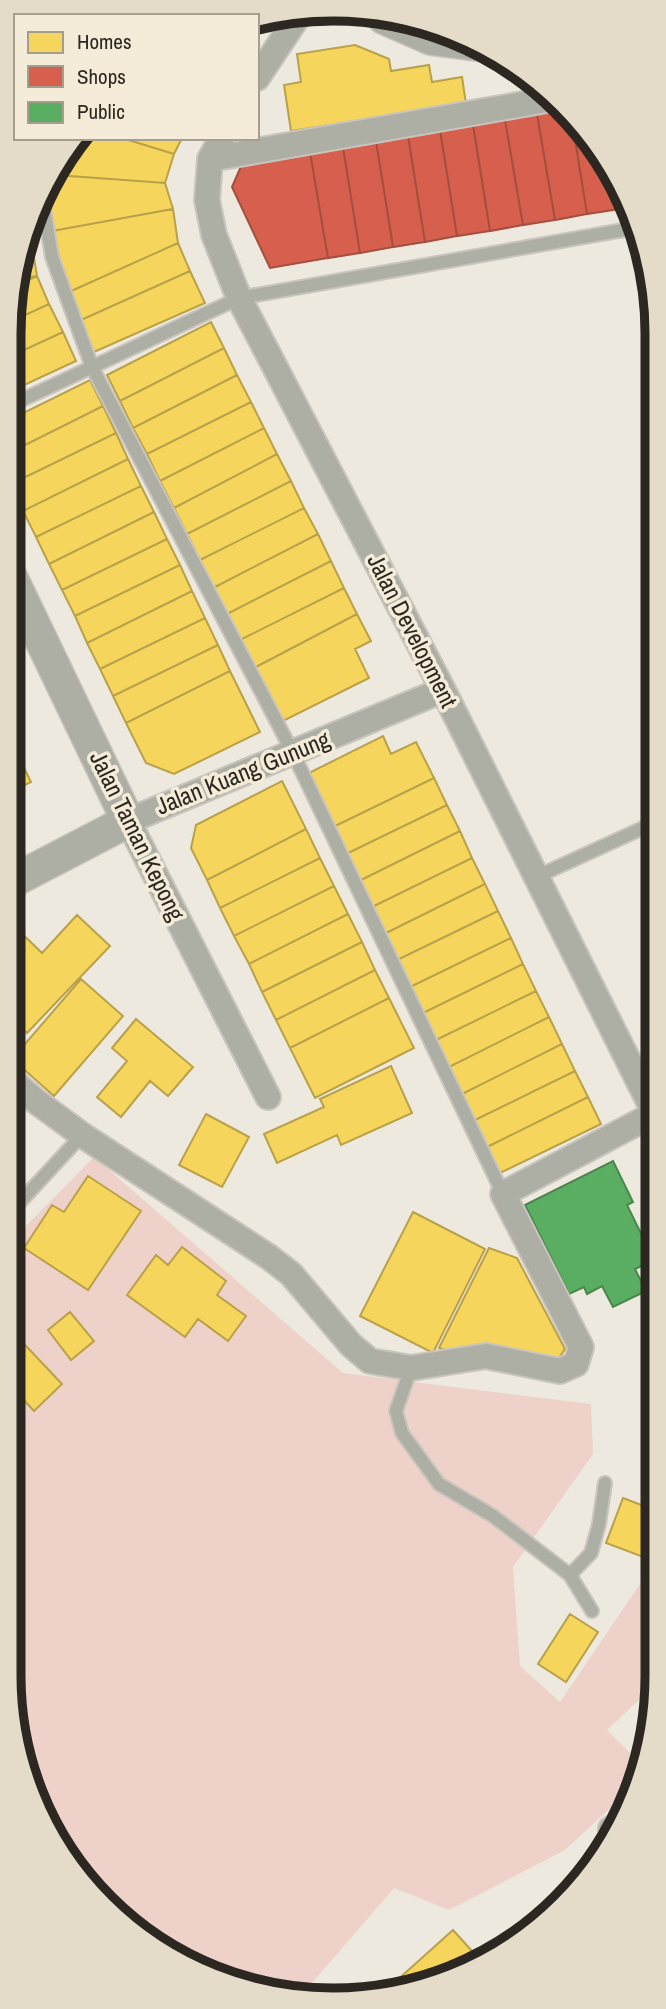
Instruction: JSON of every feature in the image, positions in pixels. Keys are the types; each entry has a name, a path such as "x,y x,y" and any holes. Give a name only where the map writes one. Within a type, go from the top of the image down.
{"street":[{"path":"259,75 293,24"},
{"path":"216,149 542,101"},
{"name":"Jalan Development","path":"216,149 207,200 215,235 239,298 443,690 645,1095"},
{"name":"Jalan Taman Kepong","path":"21,598 128,821 268,1097"},
{"name":"Jalan Kuang Gunung","path":"21,877 128,821 443,690"},
{"path":"21,1087 82,1135 239,1235 280,1265 291,1274 351,1345 370,1361 411,1368 486,1356 560,1371 576,1364 581,1347 503,1194 645,1120"}],"lane":[{"path":"45,214 52,257 92,367 293,753 503,1194"},
{"path":"21,400 239,298 627,229"},
{"path":"536,877 645,827"},
{"path":"21,1201 82,1135"},
{"path":"411,1368 397,1411 402,1433 439,1484 494,1516 570,1575 592,1611"},
{"path":"570,1575 591,1553 606,1483"}],"shaded area":[{"path":"94,1157 343,1373 591,1404 593,1454 513,1567 520,1666 560,1702 645,1577 644,1695 607,1730 634,1757 619,1800 565,1850 449,1910 394,1888 309,1987 252,1977 195,1956 143,1924 112,1897 85,1866 53,1814 32,1757 24,1717 21,1676 21,1231"}],"building: Homes":[{"path":"355,45 389,59 391,71 429,65 432,82 462,77 466,104 291,131 284,85 301,82 297,54"},
{"path":"87,140 128,140 174,154 165,183 64,176"},
{"path":"128,140 181,140 174,154"},
{"path":"64,176 165,183 173,209 52,231 49,204"},
{"path":"173,209 178,243 69,292 52,231"},
{"path":"178,243 190,271 81,320 69,292"},
{"path":"33,250 37,276 26,278"},
{"path":"190,271 205,303 94,352 81,320"},
{"path":"37,276 49,304 22,317 24,292 26,281"},
{"path":"49,304 63,332 21,351 22,317"},
{"path":"211,322 224,348 120,401 107,375"},
{"path":"63,332 76,361 21,386 21,351"},
{"path":"224,348 237,375 133,428 120,401"},
{"path":"237,375 251,402 147,454 133,428"},
{"path":"90,380 103,406 21,447 21,414"},
{"path":"251,402 264,428 160,481 147,454"},
{"path":"103,406 116,433 21,479 21,447"},
{"path":"264,428 277,454 174,508 160,481"},
{"path":"116,433 128,459 23,511 21,479"},
{"path":"277,454 291,481 187,534 174,508"},
{"path":"128,459 141,486 36,537 23,511"},
{"path":"291,481 304,508 200,560 187,534"},
{"path":"141,486 154,512 49,564 36,537"},
{"path":"304,508 318,534 213,588 200,560"},
{"path":"154,512 167,539 62,590 49,564"},
{"path":"318,534 331,561 227,614 213,588"},
{"path":"167,539 180,565 75,616 62,590"},
{"path":"331,561 344,588 240,640 227,614"},
{"path":"180,565 192,591 87,643 75,616"},
{"path":"344,588 357,614 254,668 240,640"},
{"path":"192,591 205,618 100,669 87,643"},
{"path":"357,614 371,641 355,649 369,678 281,722 254,668"},
{"path":"205,618 218,645 113,696 100,669"},
{"path":"218,645 230,671 126,723 113,696"},
{"path":"230,671 260,732 174,774 146,763 126,723"},
{"path":"383,736 391,754 416,742 434,778 331,828 305,775"},
{"path":"21,761 31,782 21,787"},
{"path":"434,778 447,805 344,855 331,828"},
{"path":"282,781 306,829 207,880 191,848 196,825"},
{"path":"447,805 460,831 357,882 344,855"},
{"path":"306,829 320,858 220,908 207,880"},
{"path":"460,831 472,858 370,908 357,882"},
{"path":"320,858 334,886 234,936 220,908"},
{"path":"472,858 485,884 382,935 370,908"},
{"path":"485,884 498,911 395,961 382,935"},
{"path":"334,886 348,914 249,964 234,936"},
{"path":"498,911 511,938 408,988 395,961"},
{"path":"348,914 362,942 262,992 249,964"},
{"path":"77,915 110,946 27,1033 21,1027 21,933 42,953"},
{"path":"511,938 523,964 421,1014 408,988"},
{"path":"362,942 375,970 276,1020 262,992"},
{"path":"523,964 536,991 434,1041 421,1014"},
{"path":"375,970 389,998 290,1048 276,1020"},
{"path":"81,979 123,1016 54,1096 21,1067 21,1049"},
{"path":"536,991 549,1017 447,1068 434,1041"},
{"path":"389,998 414,1048 315,1098 290,1048"},
{"path":"549,1017 562,1044 460,1095 447,1068"},
{"path":"136,1019 193,1067 168,1096 150,1081 121,1117 97,1097 127,1061 112,1048"},
{"path":"562,1044 575,1071 473,1121 460,1095"},
{"path":"391,1066 412,1113 341,1145 337,1135 277,1163 264,1134 324,1107 320,1099"},
{"path":"575,1071 588,1097 485,1148 473,1121"},
{"path":"588,1097 601,1124 498,1174 485,1148"},
{"path":"206,1114 249,1137 222,1187 179,1165"},
{"path":"88,1176 141,1211 88,1290 24,1248 52,1205 64,1212"},
{"path":"413,1212 485,1249 433,1353 360,1316"},
{"path":"182,1247 226,1281 217,1295 246,1316 228,1341 198,1319 185,1337 127,1295 156,1255 168,1265"},
{"path":"489,1248 517,1258 565,1349 555,1364 460,1356 439,1348"},
{"path":"70,1312 94,1341 71,1360 48,1330"},
{"path":"21,1341 62,1384 34,1411 21,1397"},
{"path":"623,1498 645,1506 645,1558 606,1543"},
{"path":"570,1614 598,1632 566,1682 538,1664"},
{"path":"453,1930 475,1954 433,1971 395,1982"}],"building: Shops":[{"path":"553,111 574,135 587,214 555,220 537,114"},
{"path":"537,114 555,220 523,225 505,120"},
{"path":"505,120 523,225 490,231 473,125"},
{"path":"473,125 490,231 457,236 440,130"},
{"path":"440,130 457,236 425,242 408,136"},
{"path":"574,135 603,177 619,209 587,214"},
{"path":"408,136 425,242 393,247 376,141"},
{"path":"376,141 393,247 360,253 343,147"},
{"path":"343,147 360,253 328,258 310,152"},
{"path":"310,152 328,258 270,268 232,187 242,164"}],"building: Public":[{"path":"613,1161 633,1202 627,1205 645,1242 645,1264 635,1269 645,1291 613,1307 602,1286 587,1294 584,1287 569,1294 525,1205"}]}
